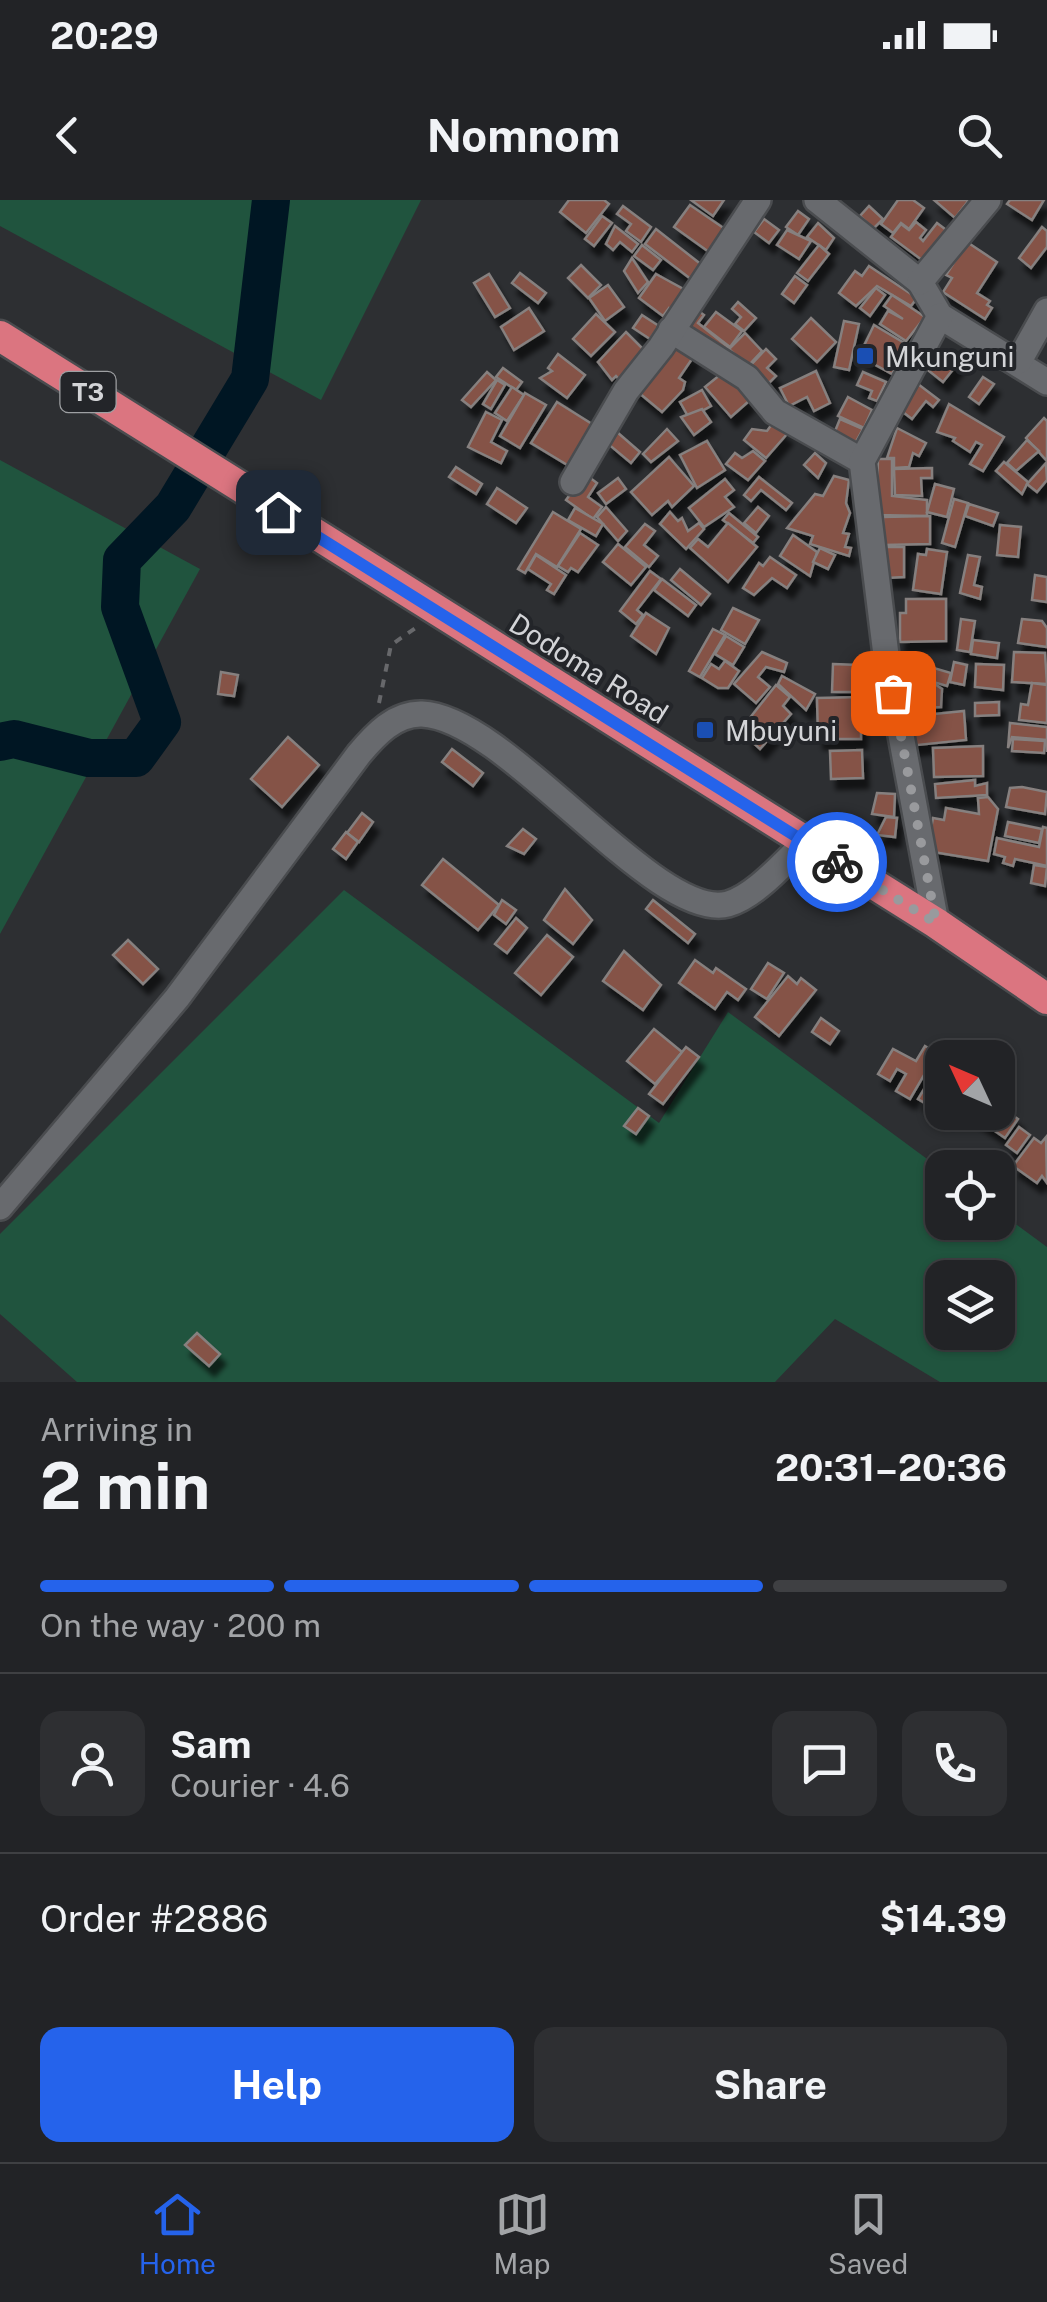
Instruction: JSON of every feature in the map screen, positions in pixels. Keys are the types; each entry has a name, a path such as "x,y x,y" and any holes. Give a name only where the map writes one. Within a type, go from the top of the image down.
{"highway":[{"name":"Dodoma Road","path":"0,336 936,923 1047,998"}],"street":[{"path":"574,482 626,391 758,200"},
{"path":"817,200 920,282 940,316 1019,361 1047,382"},
{"path":"920,282 988,200"},
{"path":"1019,361 1047,311"},
{"path":"936,923 886,655 862,461 940,316"},
{"path":"671,330 747,378 774,412 862,461"},
{"path":"0,1207 177,998 360,754 395,721 422,714 468,730 653,876 695,904 732,903 806,842"}],"path":[{"path":"378,713 391,645 439,612"}],"green space":[{"path":"0,200 421,200 321,400 0,226"},
{"path":"0,460 200,569 0,934"},
{"path":"344,890 659,1123 728,1012 925,1157 925,1240 1015,1240 1015,1223 1047,1247 1047,1382 940,1382 835,1319 775,1382 77,1382 0,1314 0,1234"}],"building":[{"path":"569,200 604,200 609,204 586,233 560,212"},
{"path":"691,200 724,200 713,216"},
{"path":"898,200 913,200 924,208 909,229 901,223 893,233 881,224"},
{"path":"934,200 969,200 955,218"},
{"path":"1010,200 1044,200 1032,220 1007,204"},
{"path":"690,205 725,229 709,252 674,227"},
{"path":"623,206 651,227 641,242 626,231 631,224 617,214"},
{"path":"869,206 883,219 873,229 860,216"},
{"path":"798,211 809,219 798,235 786,227"},
{"path":"602,216 612,223 594,246 585,239"},
{"path":"764,219 779,230 769,243 754,232"},
{"path":"916,222 926,230 920,238 923,241 937,223 949,232 926,263 891,237 901,224 909,230"},
{"path":"818,223 834,238 826,250 807,237"},
{"path":"615,226 638,244 632,252 620,242 613,250 606,244"},
{"path":"1042,227 1047,231 1047,247 1031,268 1019,258"},
{"path":"656,229 707,269 696,283 645,244"},
{"path":"787,230 811,241 799,259 777,245"},
{"path":"967,242 997,262 977,293 990,301 987,305 992,308 985,319 943,292 952,278 946,275"},
{"path":"642,245 661,260 653,270 634,256"},
{"path":"819,245 829,254 808,281 797,273"},
{"path":"632,258 648,282 638,293 624,271"},
{"path":"581,265 601,285 588,298 568,278"},
{"path":"869,266 917,298 911,306 877,286 856,306 839,293 855,271 862,276"},
{"path":"520,273 546,293 538,303 512,283"},
{"path":"489,274 510,308 495,317 474,283"},
{"path":"656,274 687,291 673,311 669,308 663,316 639,298"},
{"path":"795,276 807,285 794,303 782,294"},
{"path":"608,285 624,307 605,321 589,298"},
{"path":"876,288 885,295 870,316 860,308"},
{"path":"892,295 925,317 906,341 880,324 888,311 903,319 884,306"},
{"path":"738,302 756,318 744,331 735,324 741,317 732,309"},
{"path":"693,307 704,315 698,323 728,347 719,358 678,325"},
{"path":"529,308 544,331 514,350 501,327"},
{"path":"716,312 742,331 730,347 704,327"},
{"path":"596,314 615,332 591,356 573,339"},
{"path":"642,315 659,326 650,339 633,328"},
{"path":"811,318 836,342 817,362 792,339"},
{"path":"844,321 859,324 849,370 834,367"},
{"path":"874,325 906,344 892,374 859,356"},
{"path":"626,332 643,349 621,381 616,376 612,380 598,362"},
{"path":"745,333 762,351 747,367 729,349"},
{"path":"674,340 694,356 679,378 685,382 683,390 662,412 632,387"},
{"path":"766,349 776,359 767,368 776,376 767,385 749,367"},
{"path":"944,351 959,362 943,382 929,371"},
{"path":"558,354 585,375 567,398 540,378 552,371 548,368"},
{"path":"503,368 522,382 516,390 496,377"},
{"path":"726,370 749,401 731,417 705,387"},
{"path":"816,371 830,403 814,411 807,397 789,406 780,388"},
{"path":"487,372 496,380 471,407 462,400"},
{"path":"863,372 886,382 877,401 869,398 872,391 857,385"},
{"path":"983,377 994,384 979,404 969,397"},
{"path":"497,380 505,385 491,409 483,404"},
{"path":"914,381 939,400 933,407 926,401 912,419 895,406"},
{"path":"512,387 524,395 507,421 495,413"},
{"path":"702,390 711,406 689,418 680,402"},
{"path":"525,393 546,405 520,448 500,436"},
{"path":"848,397 872,410 864,428 838,416"},
{"path":"557,402 592,424 569,466 531,443"},
{"path":"949,404 1004,437 983,471 970,464 982,445 976,442 970,452 953,441 955,438 937,432"},
{"path":"702,409 711,422 694,435 681,417"},
{"path":"486,412 502,420 491,442 507,451 501,463 468,447"},
{"path":"1044,418 1047,421 1047,461 1026,438"},
{"path":"840,419 863,429 854,445 833,436"},
{"path":"772,424 787,434 766,458 744,440 752,429 767,431"},
{"path":"897,428 926,443 919,456 913,453 909,467 894,468 894,458 887,458"},
{"path":"667,429 678,441 651,462 643,454"},
{"path":"617,432 640,452 631,463 607,443"},
{"path":"1027,440 1039,451 1016,471 1007,463"},
{"path":"707,441 725,470 697,488 680,455"},
{"path":"753,451 765,461 748,480 726,464 735,453 742,458"},
{"path":"815,453 826,463 818,478 804,465"},
{"path":"669,457 694,486 672,507 668,501 652,515 631,492"},
{"path":"878,459 892,459 892,496 927,500 927,516 876,515"},
{"path":"1004,462 1028,482 1022,494 996,471"},
{"path":"1046,463 1047,480 1037,492 1027,484"},
{"path":"456,467 482,484 476,494 449,477"},
{"path":"932,468 932,478 921,478 922,496 895,495 894,469"},
{"path":"585,474 597,483 588,497 602,507 593,519 566,500"},
{"path":"834,476 849,480 846,503 850,513 843,533 849,534 845,547 851,548 849,556 810,544 813,536 787,528 815,494 823,496"},
{"path":"759,477 792,503 786,510 761,490 751,501 744,495"},
{"path":"618,478 626,489 606,504 598,493"},
{"path":"725,479 734,490 725,497 734,507 704,527 689,508"},
{"path":"935,484 954,489 947,517 927,512"},
{"path":"497,488 527,508 516,523 487,504"},
{"path":"954,499 968,503 955,547 942,543"},
{"path":"969,504 998,513 993,526 965,516"},
{"path":"606,507 627,531 618,541 597,517"},
{"path":"758,507 769,516 756,533 744,523"},
{"path":"575,508 603,524 596,536 568,520"},
{"path":"553,512 581,529 557,567 536,554 525,573 518,569"},
{"path":"670,512 678,521 682,518 688,531 699,523 704,529 686,549 660,524"},
{"path":"729,513 758,537 753,543 723,520"},
{"path":"930,516 930,544 883,545 883,517"},
{"path":"728,523 757,547 728,582 690,548 698,539 708,547"},
{"path":"645,524 655,531 644,545 658,556 649,567 625,547"},
{"path":"1000,525 1021,527 1018,557 997,555"},
{"path":"580,533 598,545 578,572 571,568 568,572 558,566"},
{"path":"793,535 817,552 810,576 780,556"},
{"path":"618,544 646,567 631,585 603,562"},
{"path":"886,547 904,547 904,577 887,578"},
{"path":"820,548 835,555 828,569 813,562"},
{"path":"927,549 947,552 941,594 913,590 918,554 926,555"},
{"path":"536,555 566,575 554,594 547,590 551,584 528,569"},
{"path":"968,555 980,557 974,585 982,587 980,599 960,593"},
{"path":"770,557 796,575 787,588 772,578 754,595 743,588 759,563 763,566"},
{"path":"680,569 710,594 701,605 671,580"},
{"path":"650,571 661,579 637,610 643,615 636,624 620,611"},
{"path":"1035,575 1047,577 1047,602 1032,600"},
{"path":"662,579 696,605 688,616 654,590"},
{"path":"906,599 946,599 946,641 900,642 900,613 906,613"},
{"path":"733,608 759,620 745,644 721,630"},
{"path":"646,613 669,628 656,654 631,636"},
{"path":"961,619 975,621 970,652 957,650"},
{"path":"1022,619 1042,621 1047,628 1047,647 1018,643"},
{"path":"713,629 725,635 700,677 689,671"},
{"path":"726,636 744,647 733,665 715,654"},
{"path":"973,640 999,643 997,658 971,654"},
{"path":"762,652 787,663 784,672 766,667 758,677 770,687 756,703 734,684"},
{"path":"1014,652 1045,653 1047,684 1012,682"},
{"path":"725,661 739,671 728,688 718,688 702,678 711,664 719,669"},
{"path":"954,662 967,665 964,685 950,682"},
{"path":"833,664 859,665 858,692 832,692"},
{"path":"920,664 951,673 947,686 916,677"},
{"path":"976,664 1004,665 1003,690 975,687"},
{"path":"221,672 238,675 234,696 218,694"},
{"path":"782,676 815,694 806,710 778,684"},
{"path":"902,679 932,682 942,689 941,707 903,709"},
{"path":"1032,683 1047,685 1047,723 1019,720 1021,704 1028,705"},
{"path":"776,685 790,697 783,706 791,714 760,749 748,738 745,724"},
{"path":"861,697 861,739 818,739 817,698"},
{"path":"999,702 999,715 975,716 975,703"},
{"path":"934,708 935,714 964,711 966,740 908,746 904,711"},
{"path":"1010,723 1047,727 1047,752 1046,740 1012,737 1008,748"},
{"path":"288,737 319,765 282,807 251,779"},
{"path":"1013,739 1045,741 1044,753 1012,751"},
{"path":"983,746 983,776 934,777 933,748"},
{"path":"452,749 483,773 473,786 442,762"},
{"path":"862,750 863,778 831,779 830,751"},
{"path":"975,780 975,786 987,783 987,795 936,798 935,784"},
{"path":"1010,788 1047,792 1045,814 1006,807"},
{"path":"877,793 895,794 894,817 872,814"},
{"path":"988,797 998,809 988,861 927,851 933,818 944,820 946,808 979,814 978,798"},
{"path":"362,813 373,822 359,842 347,833"},
{"path":"886,817 897,818 895,837 877,835"},
{"path":"1008,822 1042,829 1039,843 1005,836"},
{"path":"1043,827 1047,828 1047,866 1015,859 1013,866 1003,863 1005,857 994,854 997,838 1039,847"},
{"path":"523,829 536,839 524,854 507,846"},
{"path":"346,832 358,842 346,859 333,849"},
{"path":"443,859 499,905 478,930 422,885"},
{"path":"1034,865 1047,867 1045,886 1031,883"},
{"path":"565,889 592,920 573,944 544,920"},
{"path":"502,900 516,910 506,924 494,915"},
{"path":"653,900 695,934 688,943 646,909"},
{"path":"516,918 527,928 507,953 495,944"},
{"path":"547,935 573,957 541,995 515,973"},
{"path":"128,940 158,969 143,984 113,955"},
{"path":"624,951 661,985 643,1010 603,981"},
{"path":"695,960 713,973 716,968 746,989 738,1000 727,992 715,1009 679,983"},
{"path":"768,963 784,973 767,999 751,989"},
{"path":"788,976 797,984 801,978 816,990 779,1036 755,1017"},
{"path":"821,1018 839,1031 830,1044 812,1032"},
{"path":"654,1029 682,1052 655,1084 627,1061"},
{"path":"925,1046 925,1073 910,1099 896,1091 906,1074 897,1069 890,1081 878,1074 893,1049 916,1061"},
{"path":"686,1047 699,1057 663,1104 649,1094"},
{"path":"638,1108 649,1116 636,1134 624,1126"},
{"path":"1019,1127 1030,1135 1017,1153 1006,1145"},
{"path":"994,1130 1010,1130 1005,1138"},
{"path":"1046,1137 1047,1183 1042,1176 1037,1183 1015,1167 1034,1138 1041,1143"},
{"path":"197,1333 220,1354 209,1366 185,1345"}],"waterway":[{"path":"0,742 14,739 89,758 136,758 162,722 120,607 122,560 173,507 250,379 271,200"}],"way so far":[{"path":"837,862 936,923 893,693"}],"place":[{"name":"Mkunguni","path":"865,356"},
{"name":"Mbuyuni","path":"705,730"}],"route":[{"path":"278,512 837,862"}]}
